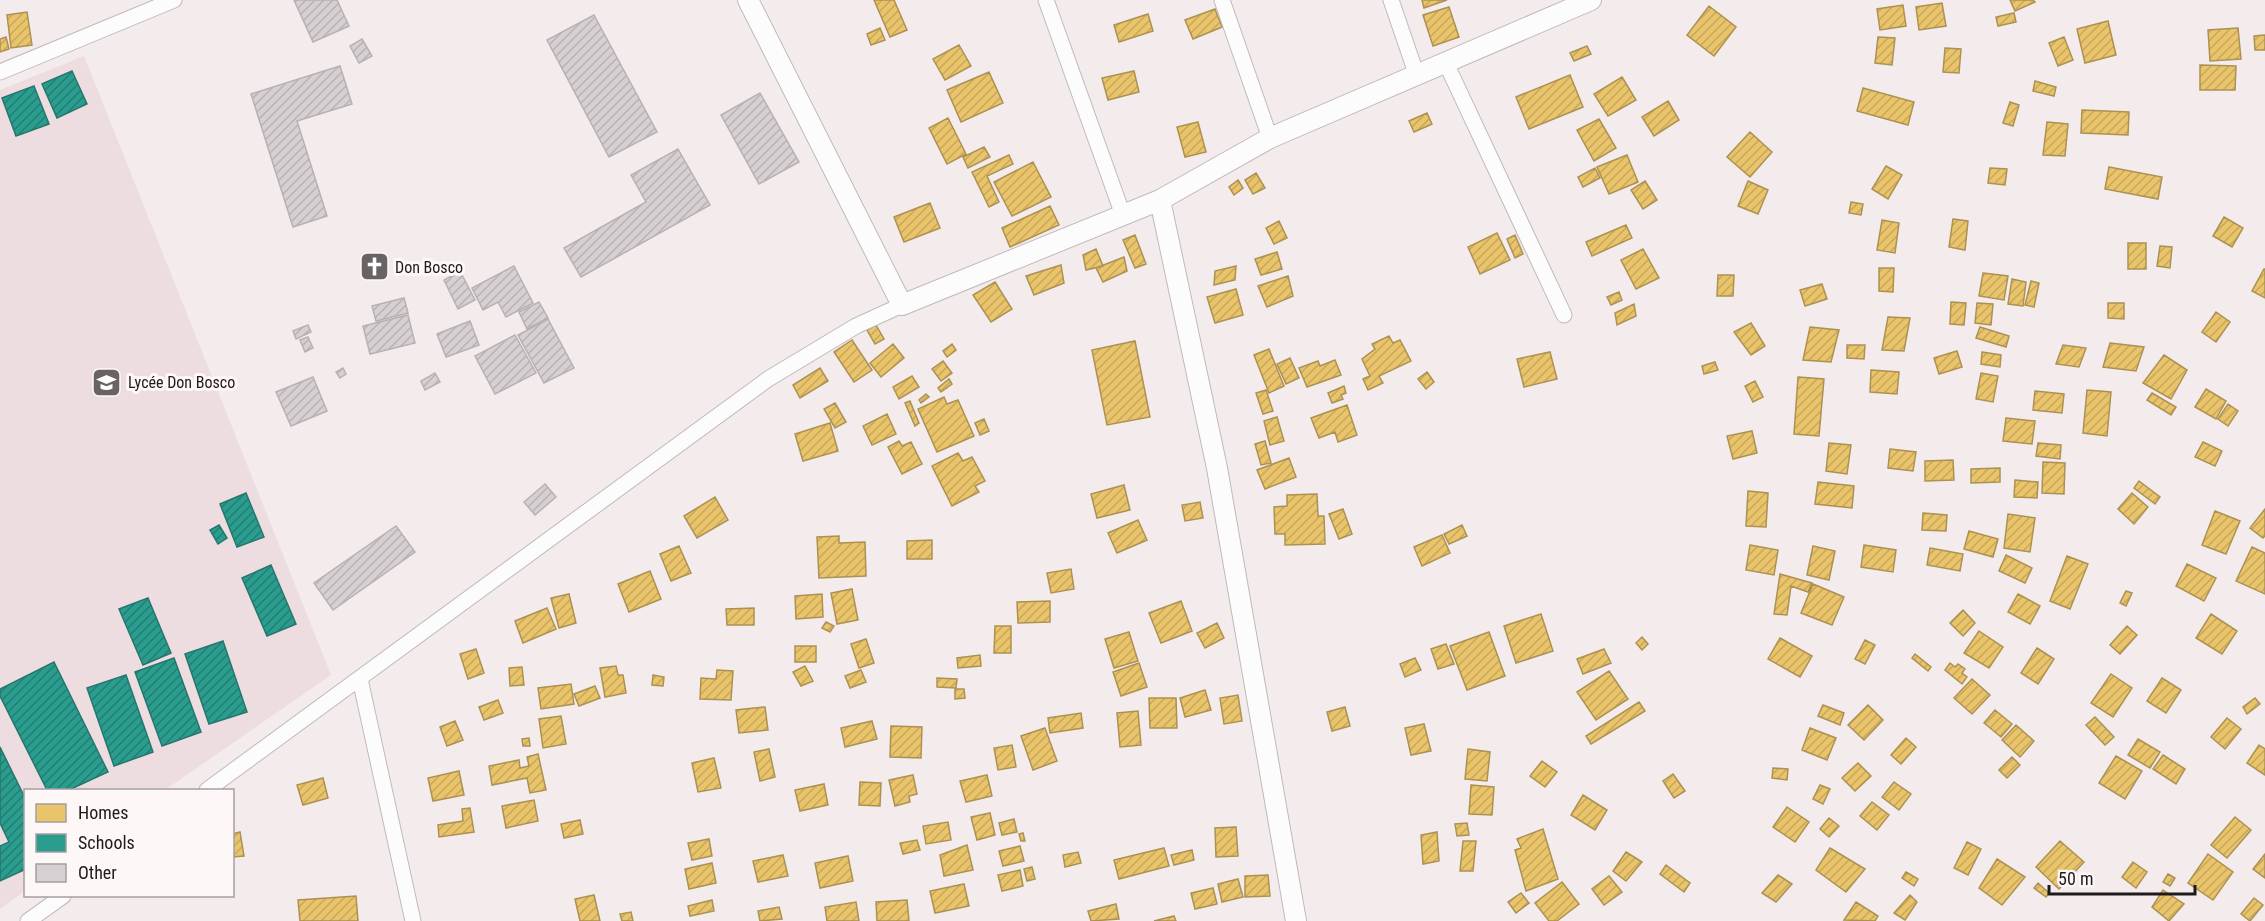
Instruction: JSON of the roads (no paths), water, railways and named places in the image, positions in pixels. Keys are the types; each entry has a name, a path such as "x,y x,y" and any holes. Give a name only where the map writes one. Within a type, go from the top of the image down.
{"street":[{"path":"0,72 174,0"},
{"path":"748,0 902,305"},
{"path":"1046,0 1123,215"},
{"path":"1222,0 1269,138"},
{"path":"1391,0 1416,73"},
{"path":"208,789 768,379 856,326 1160,200 1269,138 1579,3"},
{"path":"1445,61 1564,315"},
{"path":"1160,200 1217,468 1296,921"},
{"path":"360,679 413,921"},
{"path":"28,921 62,897"}],"place":[{"name":"Don Bosco","path":"374,267"},
{"name":"Lycée Don Bosco","path":"107,382"}]}
